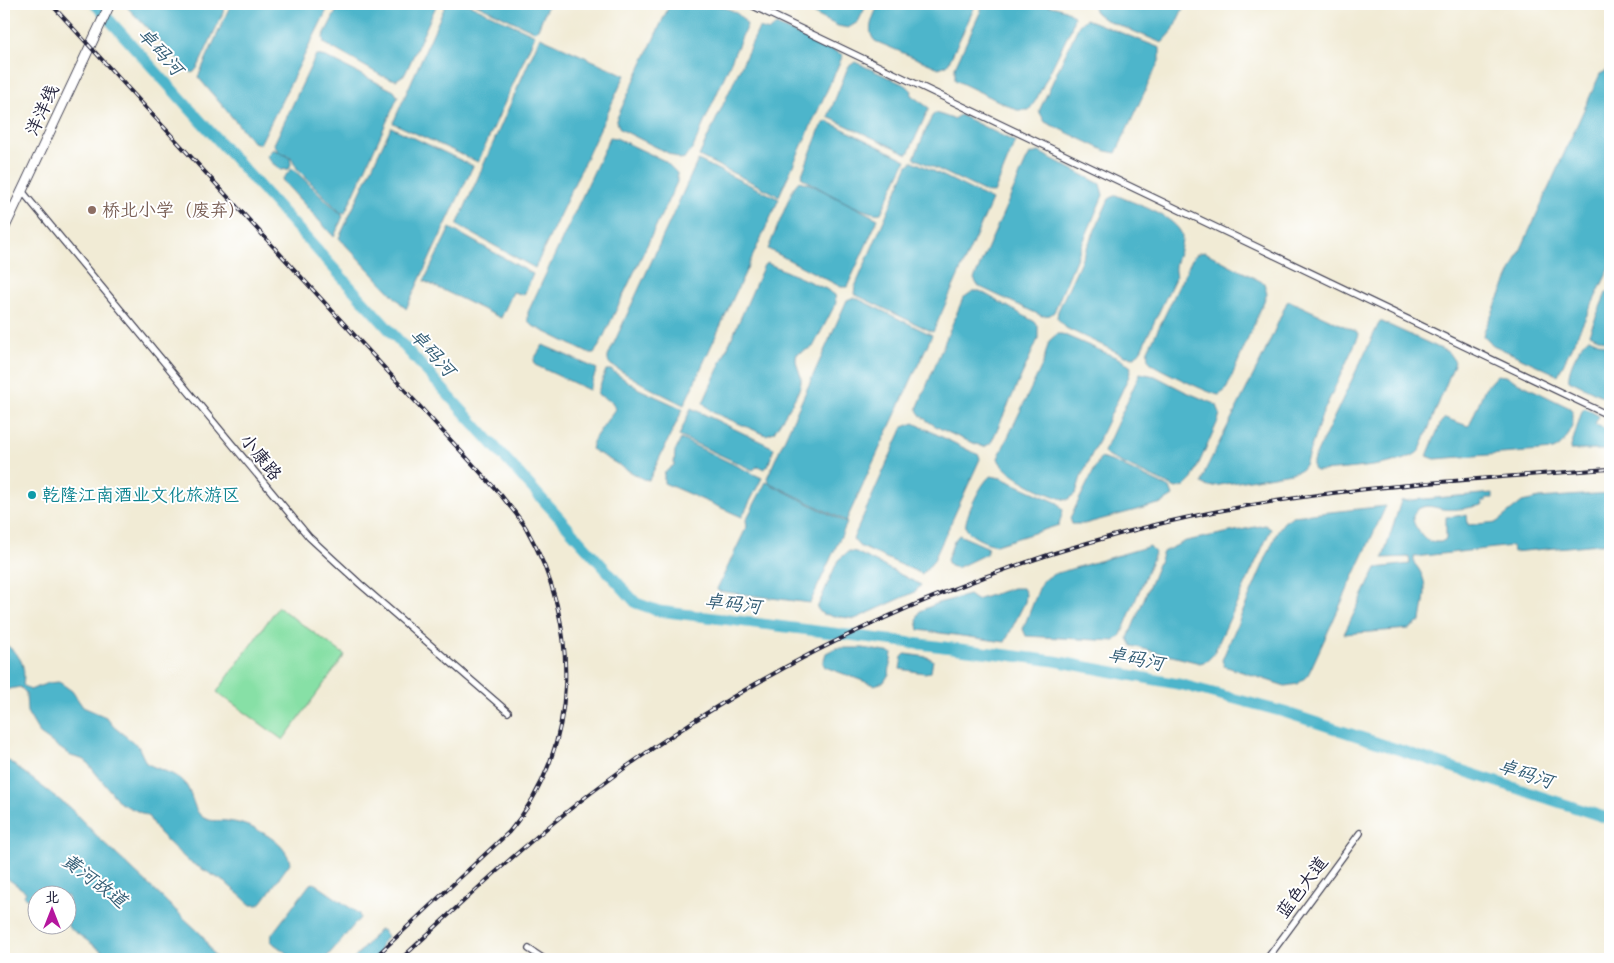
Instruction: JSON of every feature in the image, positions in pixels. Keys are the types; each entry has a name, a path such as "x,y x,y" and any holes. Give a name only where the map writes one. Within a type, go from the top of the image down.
{"main road":[{"name":"洋洋线","path":"4,229 110,4"}],"street":[{"path":"749,4 1610,416"},
{"name":"小康路","path":"22,191 309,537 360,584 508,712"},
{"name":"蓝色大道","path":"1267,959 1360,833"},
{"path":"529,949 544,959"}],"green space":[{"path":"278,607 345,655 283,740 217,692"}],"water":[{"path":"124,4 227,4 198,67 191,73"},
{"path":"231,4 330,4 260,144 253,142 198,77"},
{"path":"340,4 437,4 405,74 396,80 382,76 324,43 323,37"},
{"path":"446,4 468,4 535,35 478,162 393,123"},
{"path":"476,4 548,4 538,29 534,31"},
{"path":"670,4 702,4 724,7 741,17 747,25 693,148 685,158 680,159 620,129 616,120"},
{"path":"794,4 867,4 858,22 848,28 838,26"},
{"path":"879,4 976,4 950,60 947,65 939,68 875,41 872,37 871,28"},
{"path":"984,4 1046,5 1068,12 1074,17 1071,29 1036,100 1029,110 1017,110 955,80 955,67"},
{"path":"1093,4 1185,4 1172,32 1162,43 1104,19 1096,13"},
{"path":"1086,19 1160,48 1160,59 1116,153 1106,151 1045,122 1039,111 1079,25"},
{"path":"776,25 843,55 779,196 699,156 759,28 769,31"},
{"path":"540,37 625,75 535,268 457,225"},
{"path":"316,55 326,57 394,91 398,97 345,213 342,214 298,170 291,157 278,151 274,144"},
{"path":"855,62 907,86 912,91 911,95 929,108 908,154 828,117 848,67"},
{"path":"1610,71 1610,267 1558,375 1493,345 1483,336 1600,74"},
{"path":"936,113 953,119 960,115 1015,142 994,193 986,192 914,158 932,116"},
{"path":"827,121 906,160 881,213 874,213 853,206 801,177 821,126"},
{"path":"391,127 473,166 406,309 339,238"},
{"path":"610,137 665,161 677,173 677,182 599,346 594,353 588,353 533,326 528,321 528,312"},
{"path":"273,149 290,158 291,164 289,169 281,170 271,162 267,155"},
{"path":"1039,152 1100,184 1103,195 1054,312 1050,315 1042,316 978,286 974,279 1027,159 1030,154"},
{"path":"698,160 779,199 684,405 611,365 608,361 608,356"},
{"path":"913,161 992,200 933,332 854,294 855,287 908,165"},
{"path":"292,168 343,216 334,237 282,180"},
{"path":"799,181 810,184 878,219 847,287 841,287 768,249 794,187"},
{"path":"1116,195 1160,214 1175,225 1182,236 1175,265 1176,276 1141,350 1135,357 1125,356 1066,328 1057,318 1058,311 1109,199"},
{"path":"450,228 533,274 524,295 513,292 501,318 424,281"},
{"path":"1205,252 1264,283 1267,294 1226,390 1219,395 1173,376 1148,359 1148,350 1193,257"},
{"path":"767,263 826,289 835,295 836,303 813,347 797,354 796,361 801,378 800,387 774,432 766,435 712,412 703,403 764,265"},
{"path":"973,291 980,291 1035,322 1038,326 1038,339 991,443 984,447 935,426 926,420 917,409 963,298"},
{"path":"1610,291 1610,343 1589,334 1606,293"},
{"path":"854,297 932,335 846,521 770,483 767,478 847,300"},
{"path":"1290,301 1357,332 1359,335 1322,415 1305,465 1301,470 1291,473 1208,487 1202,483 1206,469 1264,354 1287,302"},
{"path":"1380,321 1448,352 1455,362 1420,450 1402,460 1371,466 1316,471 1313,469 1313,461"},
{"path":"1057,334 1062,334 1120,359 1131,367 1129,376 1081,477 1076,493 1067,500 1039,490 1017,478 1001,464 998,458 1043,363 1049,341"},
{"path":"1589,338 1610,347 1610,400 1569,380 1570,370 1575,358 1585,341"},
{"path":"543,345 597,369 589,390 535,365 534,359"},
{"path":"606,370 611,370 639,389 683,409 649,480 643,479 591,449 594,439 615,409 612,402 597,394"},
{"path":"1140,373 1155,376 1217,405 1220,414 1218,421 1192,479 1185,486 1176,488 1107,456 1104,452"},
{"path":"1497,375 1505,376 1570,408 1573,419 1572,425 1570,432 1562,443 1553,450 1435,459 1427,456 1441,422 1445,418 1468,426 1485,388"},
{"path":"691,408 774,448 768,466 764,469 758,466 753,470 679,436"},
{"path":"1585,408 1599,416 1595,424 1610,431 1610,450 1570,450 1582,411"},
{"path":"914,423 979,455 980,459 933,562 922,574 859,546 853,539 903,427"},
{"path":"681,439 762,478 742,517 664,483 664,473 674,465 675,451"},
{"path":"1100,458 1114,462 1170,488 1173,496 1162,503 1084,524 1072,524 1070,518"},
{"path":"991,476 1001,478 1058,503 1063,510 1059,525 996,545 975,537 966,528 966,523 970,508 979,491"},
{"path":"766,482 847,523 810,603 718,591 717,589 747,526 746,520"},
{"path":"1493,493 1493,498 1486,498 1486,501 1482,501 1483,505 1453,510 1429,506 1420,508 1415,512 1413,521 1418,531 1430,542 1441,542 1446,539 1446,517 1467,515 1468,525 1497,522 1522,502 1540,498 1610,493 1610,543 1513,552 1512,546 1414,557 1414,563 1423,577 1425,590 1421,621 1409,629 1344,634 1376,568 1410,564 1409,557 1383,558 1401,501"},
{"path":"1386,506 1308,675 1298,684 1285,686 1224,666 1222,660 1278,530 1284,522 1293,516"},
{"path":"1265,525 1271,529 1213,655 1207,661 1200,663 1132,646 1128,638 1163,552 1186,541"},
{"path":"959,535 987,547 988,553 957,568 950,566 947,560 954,541"},
{"path":"1150,546 1155,553 1121,635 1115,641 1026,636 1023,629 1042,581 1054,574"},
{"path":"849,551 856,552 921,585 915,592 855,619 822,614 817,608 838,560"},
{"path":"1013,588 1023,588 1026,594 1025,602 1005,642 919,630 917,620 920,611 938,603 969,595 976,600"},
{"path":"4,643 15,652 21,661 24,671 23,685 30,690 48,683 59,682 72,691 83,707 106,717 114,727 138,746 146,763 178,777 186,785 195,808 204,818 246,825 265,834 282,847 290,863 262,902 258,905 251,905 225,882 188,861 158,832 148,816 120,803 85,760 71,756 40,734 27,712 26,693 20,687 4,690"},
{"path":"836,648 863,648 892,653 889,674 884,682 874,685 825,667 823,663 826,653"},
{"path":"905,654 927,657 933,660 931,672 924,673 900,669 902,657"},
{"name":"黄河故道","path":"9,761 70,808 102,841 202,935 216,959 113,959 78,934 78,886 28,886 28,898 24,896 26,892 4,876 4,762"},
{"path":"314,883 359,914 360,918 325,959 295,959 271,941 272,934 310,884"},
{"path":"379,930 383,930 387,937 381,947 382,959 354,959"}],"waterway":[{"name":"卓码河","path":"95,4 636,603 659,611 1055,661 1183,685 1284,712 1610,819"}],"railway":[{"path":"51,4 501,495 526,528 544,565 557,604 564,644 565,684 561,724 550,762 533,798 509,832 373,959"},
{"path":"401,959 505,864 559,818 615,775 677,732 742,692 808,655 877,622 947,592 1018,565 1090,542 1218,511 1329,493 1497,477 1610,469"}],"place":[{"name":"桥北小学（废弃）","path":"92,210"},
{"name":"乾隆江南酒业文化旅游区","path":"32,495"}]}
